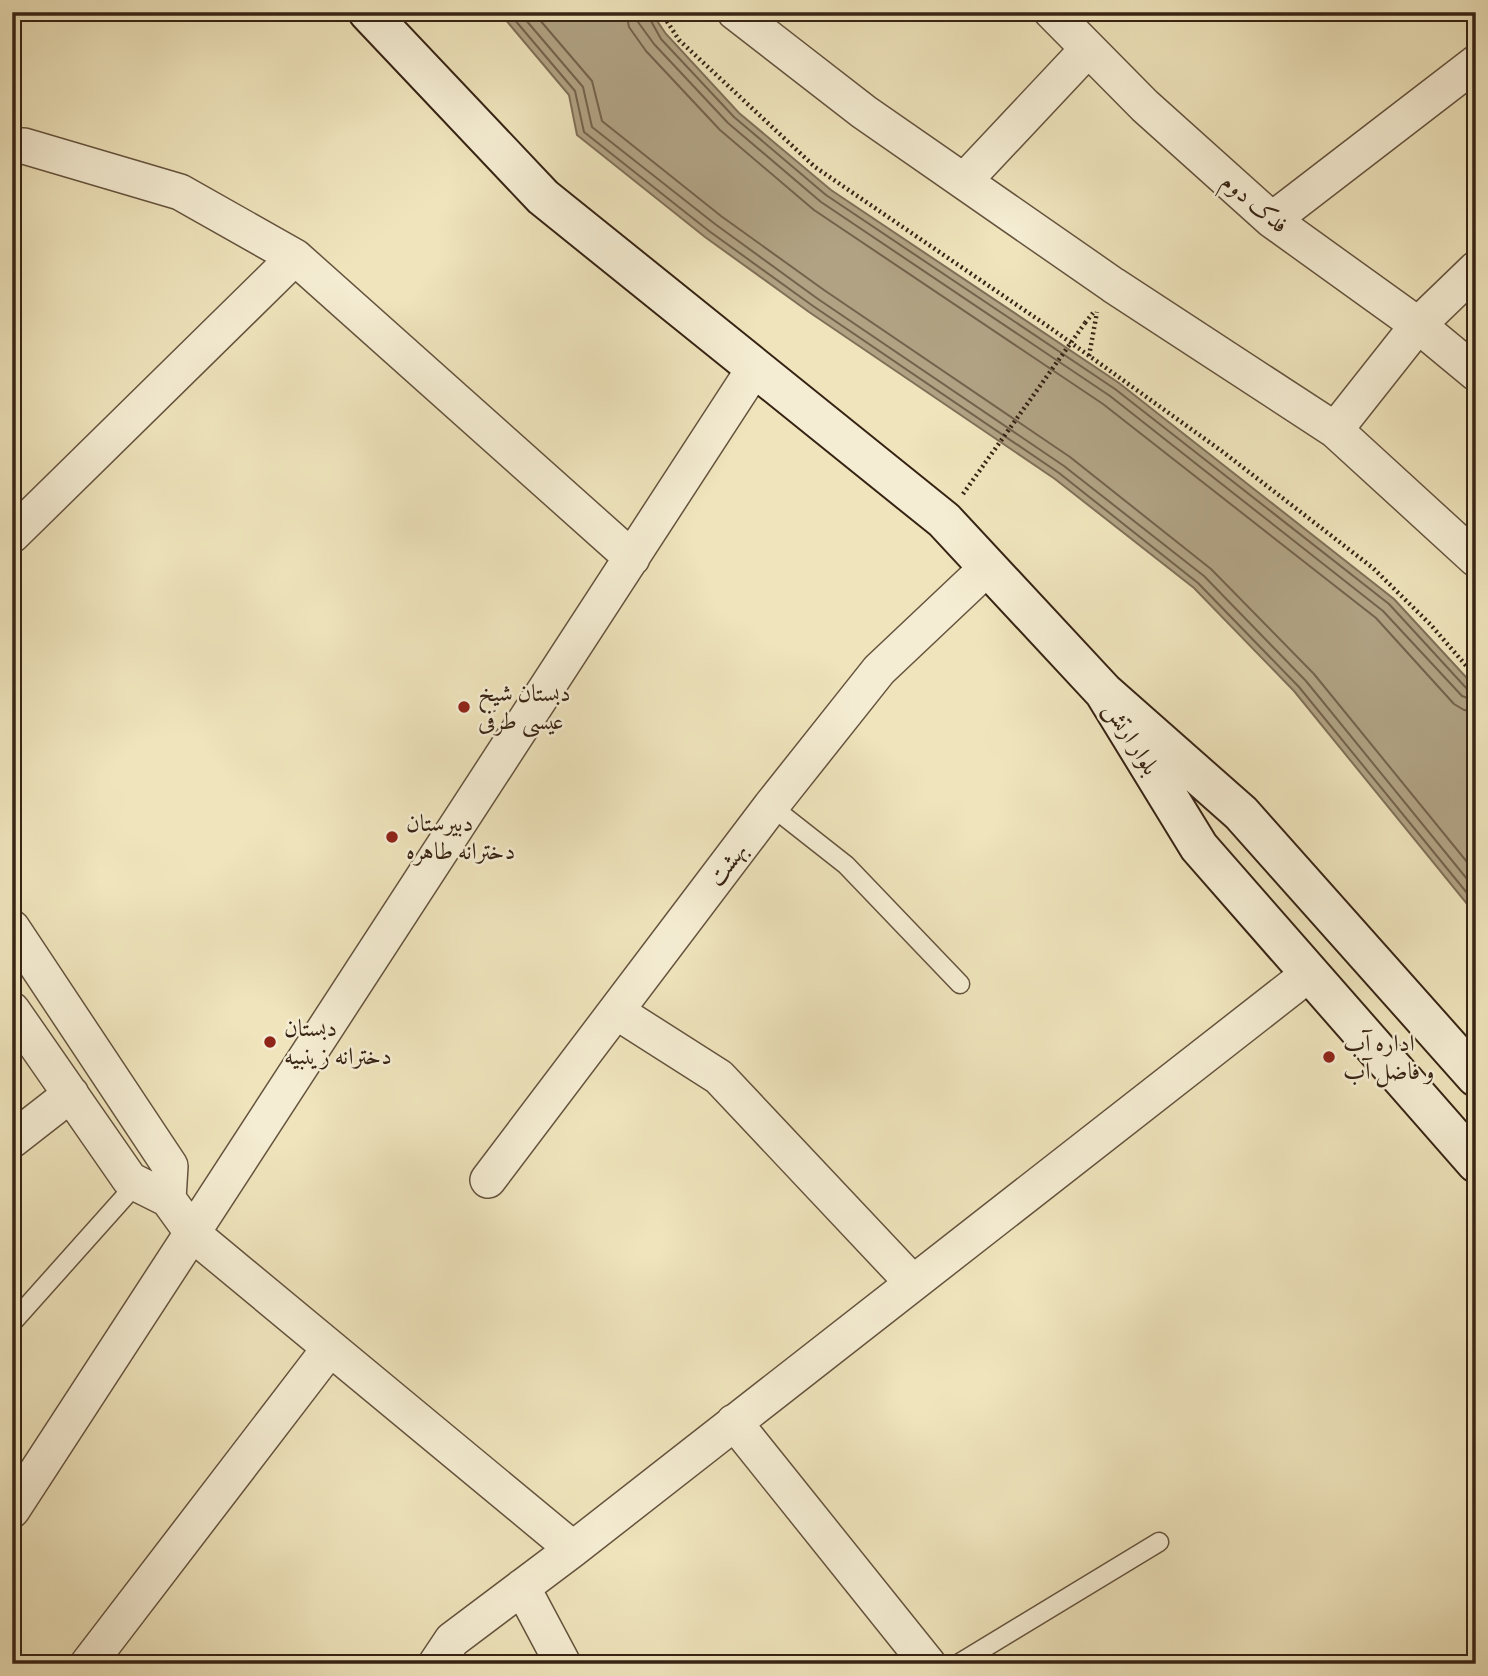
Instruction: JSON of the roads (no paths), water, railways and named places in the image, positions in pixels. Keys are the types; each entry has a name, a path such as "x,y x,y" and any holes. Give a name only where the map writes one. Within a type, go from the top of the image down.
{"main road":[{"path":"368,12 542,197 944,520 1104,692"},
{"name":"بلوار ارتش","path":"1104,692 1199,846 1476,1163"},
{"name":"بلوار ارتش","path":"1104,692 1241,813 1476,1077"}],"street":[{"path":"734,12 864,112 1113,285 1335,430 1476,559"},
{"name":"فدک دوم","path":"1052,12 1145,106 1272,220 1419,325 1476,373"},
{"path":"964,181 1088,49"},
{"path":"1272,220 1476,63"},
{"path":"12,146 24,146 180,192 295,257 632,558"},
{"path":"12,535 295,257"},
{"path":"1335,430 1419,325 1476,269"},
{"path":"12,1510 194,1235 754,369"},
{"name":"بهشت","path":"488,1180 771,806 879,670 988,567"},
{"path":"12,928 170,1166 168,1199"},
{"path":"436,1664 452,1640 573,1549 1310,973"},
{"path":"12,1010 130,1180 168,1199 194,1235 573,1549"},
{"path":"617,1012 719,1077 913,1283"},
{"path":"12,1140 71,1094"},
{"path":"88,1664 330,1348"},
{"path":"734,1422 928,1664"},
{"path":"522,1587 563,1664"}],"lane":[{"path":"771,806 846,865 960,984"},
{"path":"12,1322 137,1183"},
{"path":"958,1664 1159,1542"}],"water":[{"path":"499,12 651,12 666,34 739,113 831,190 1119,383 1394,599 1476,688 1476,915 1294,691 1194,588 1055,479 809,312 705,237 577,135 569,95"}],"place":[{"name":"دبستان شیخ عیسی طرفی","path":"464,707"},
{"name":"دبیرستان دخترانه طاهره","path":"392,837"},
{"name":"دبستان دخترانه زینبیه","path":"270,1042"},
{"name":"اداره آب و فاضل آب","path":"1329,1057"}]}
